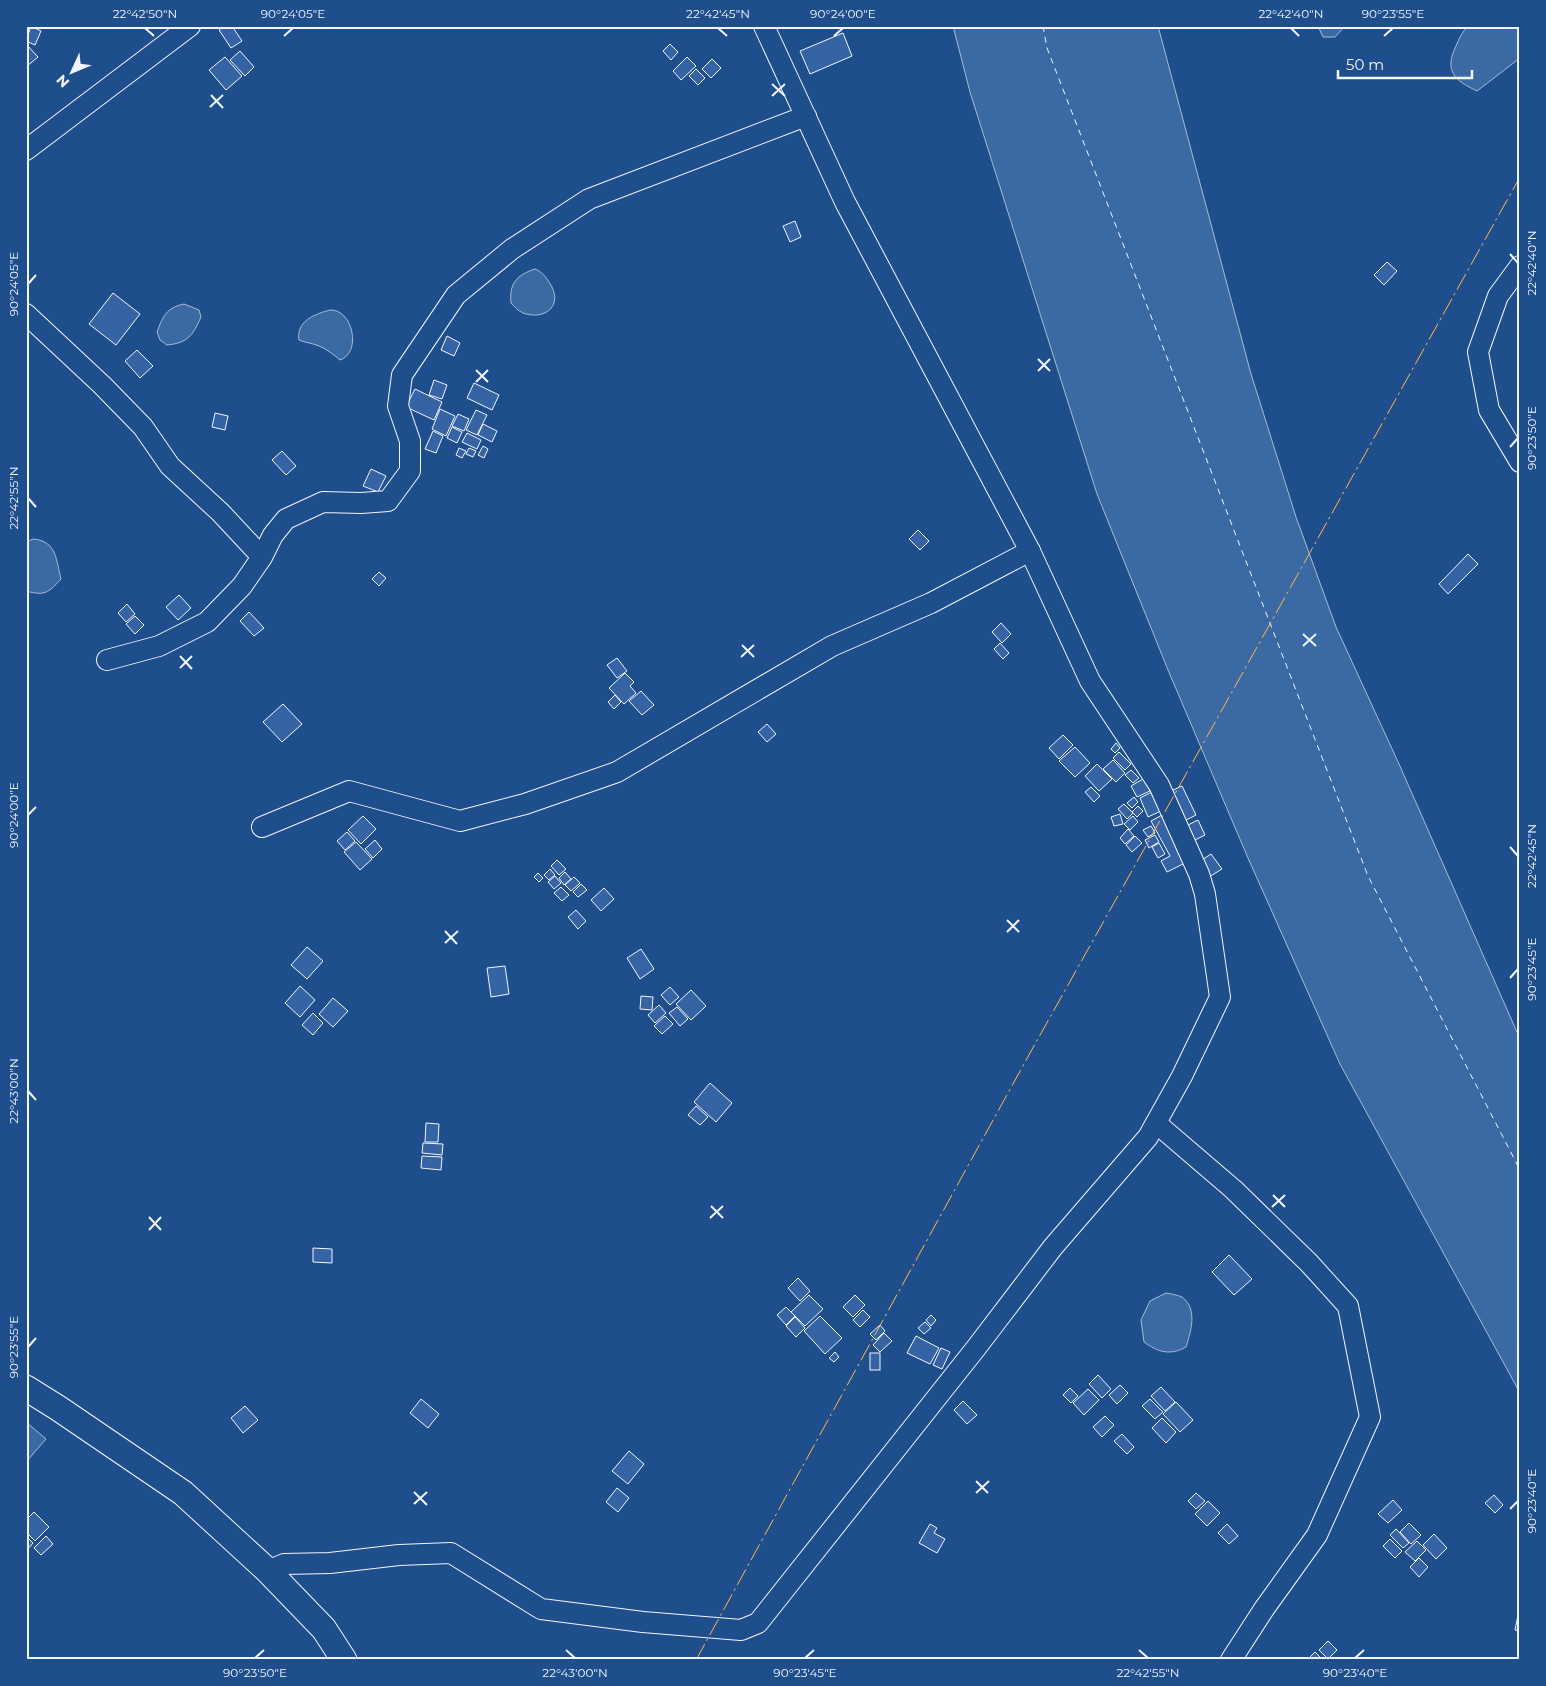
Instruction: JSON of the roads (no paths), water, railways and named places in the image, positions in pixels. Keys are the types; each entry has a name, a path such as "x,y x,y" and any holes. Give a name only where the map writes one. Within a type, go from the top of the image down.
{"main road":[{"path":"26,1388 182,1493 268,1570 324,1629 344,1660"}],"street":[{"path":"26,150 190,26"},
{"path":"268,1570 284,1564 330,1563 399,1555 451,1553 541,1609 643,1622 741,1630 758,1624 976,1348 1053,1247 1148,1137 1182,1076 1220,997 1205,894 1199,874 1160,785 1090,681 1030,551 846,202 764,26"},
{"path":"107,660 159,646 207,622 242,586 262,557 273,534 286,519 323,502 361,503 388,500 410,472 410,441 398,406 402,375 456,295 504,255 589,198 806,116"},
{"path":"1520,266 1498,296 1478,352 1489,410 1520,462"},
{"path":"26,314 102,385 142,427 170,466 220,512 262,557"},
{"path":"262,827 349,791 460,821 525,804 617,772 832,646 930,603 1030,551"},
{"path":"1156,1123 1233,1189 1309,1263 1348,1306 1370,1417 1317,1535 1264,1609 1231,1660"}],"water":[{"path":"953,26 1158,26 1251,374 1296,517 1336,627 1399,764 1520,1039 1520,1393 1340,1064 1248,858 1168,670 1097,494 970,92"},
{"path":"1318,26 1345,26 1335,37 1323,37"},
{"path":"1468,26 1520,26 1520,58 1477,91 1457,79 1451,68 1453,55 1461,36"},
{"path":"535,269 548,280 555,298 554,304 545,313 531,315 519,311 511,303 511,290 519,277"},
{"path":"184,304 199,310 201,317 189,337 180,342 167,345 160,340 157,332 159,326 169,310"},
{"path":"330,310 344,316 352,332 353,341 351,349 347,356 340,360 322,347 299,340 300,328 308,319"},
{"path":"33,539 47,543 51,548 61,579 49,590 42,593 26,591 26,542"},
{"path":"1166,1293 1182,1297 1187,1302 1192,1314 1186,1347 1169,1352 1154,1348 1144,1342 1141,1320 1150,1301"},
{"path":"26,1422 46,1439 26,1462"}]}
